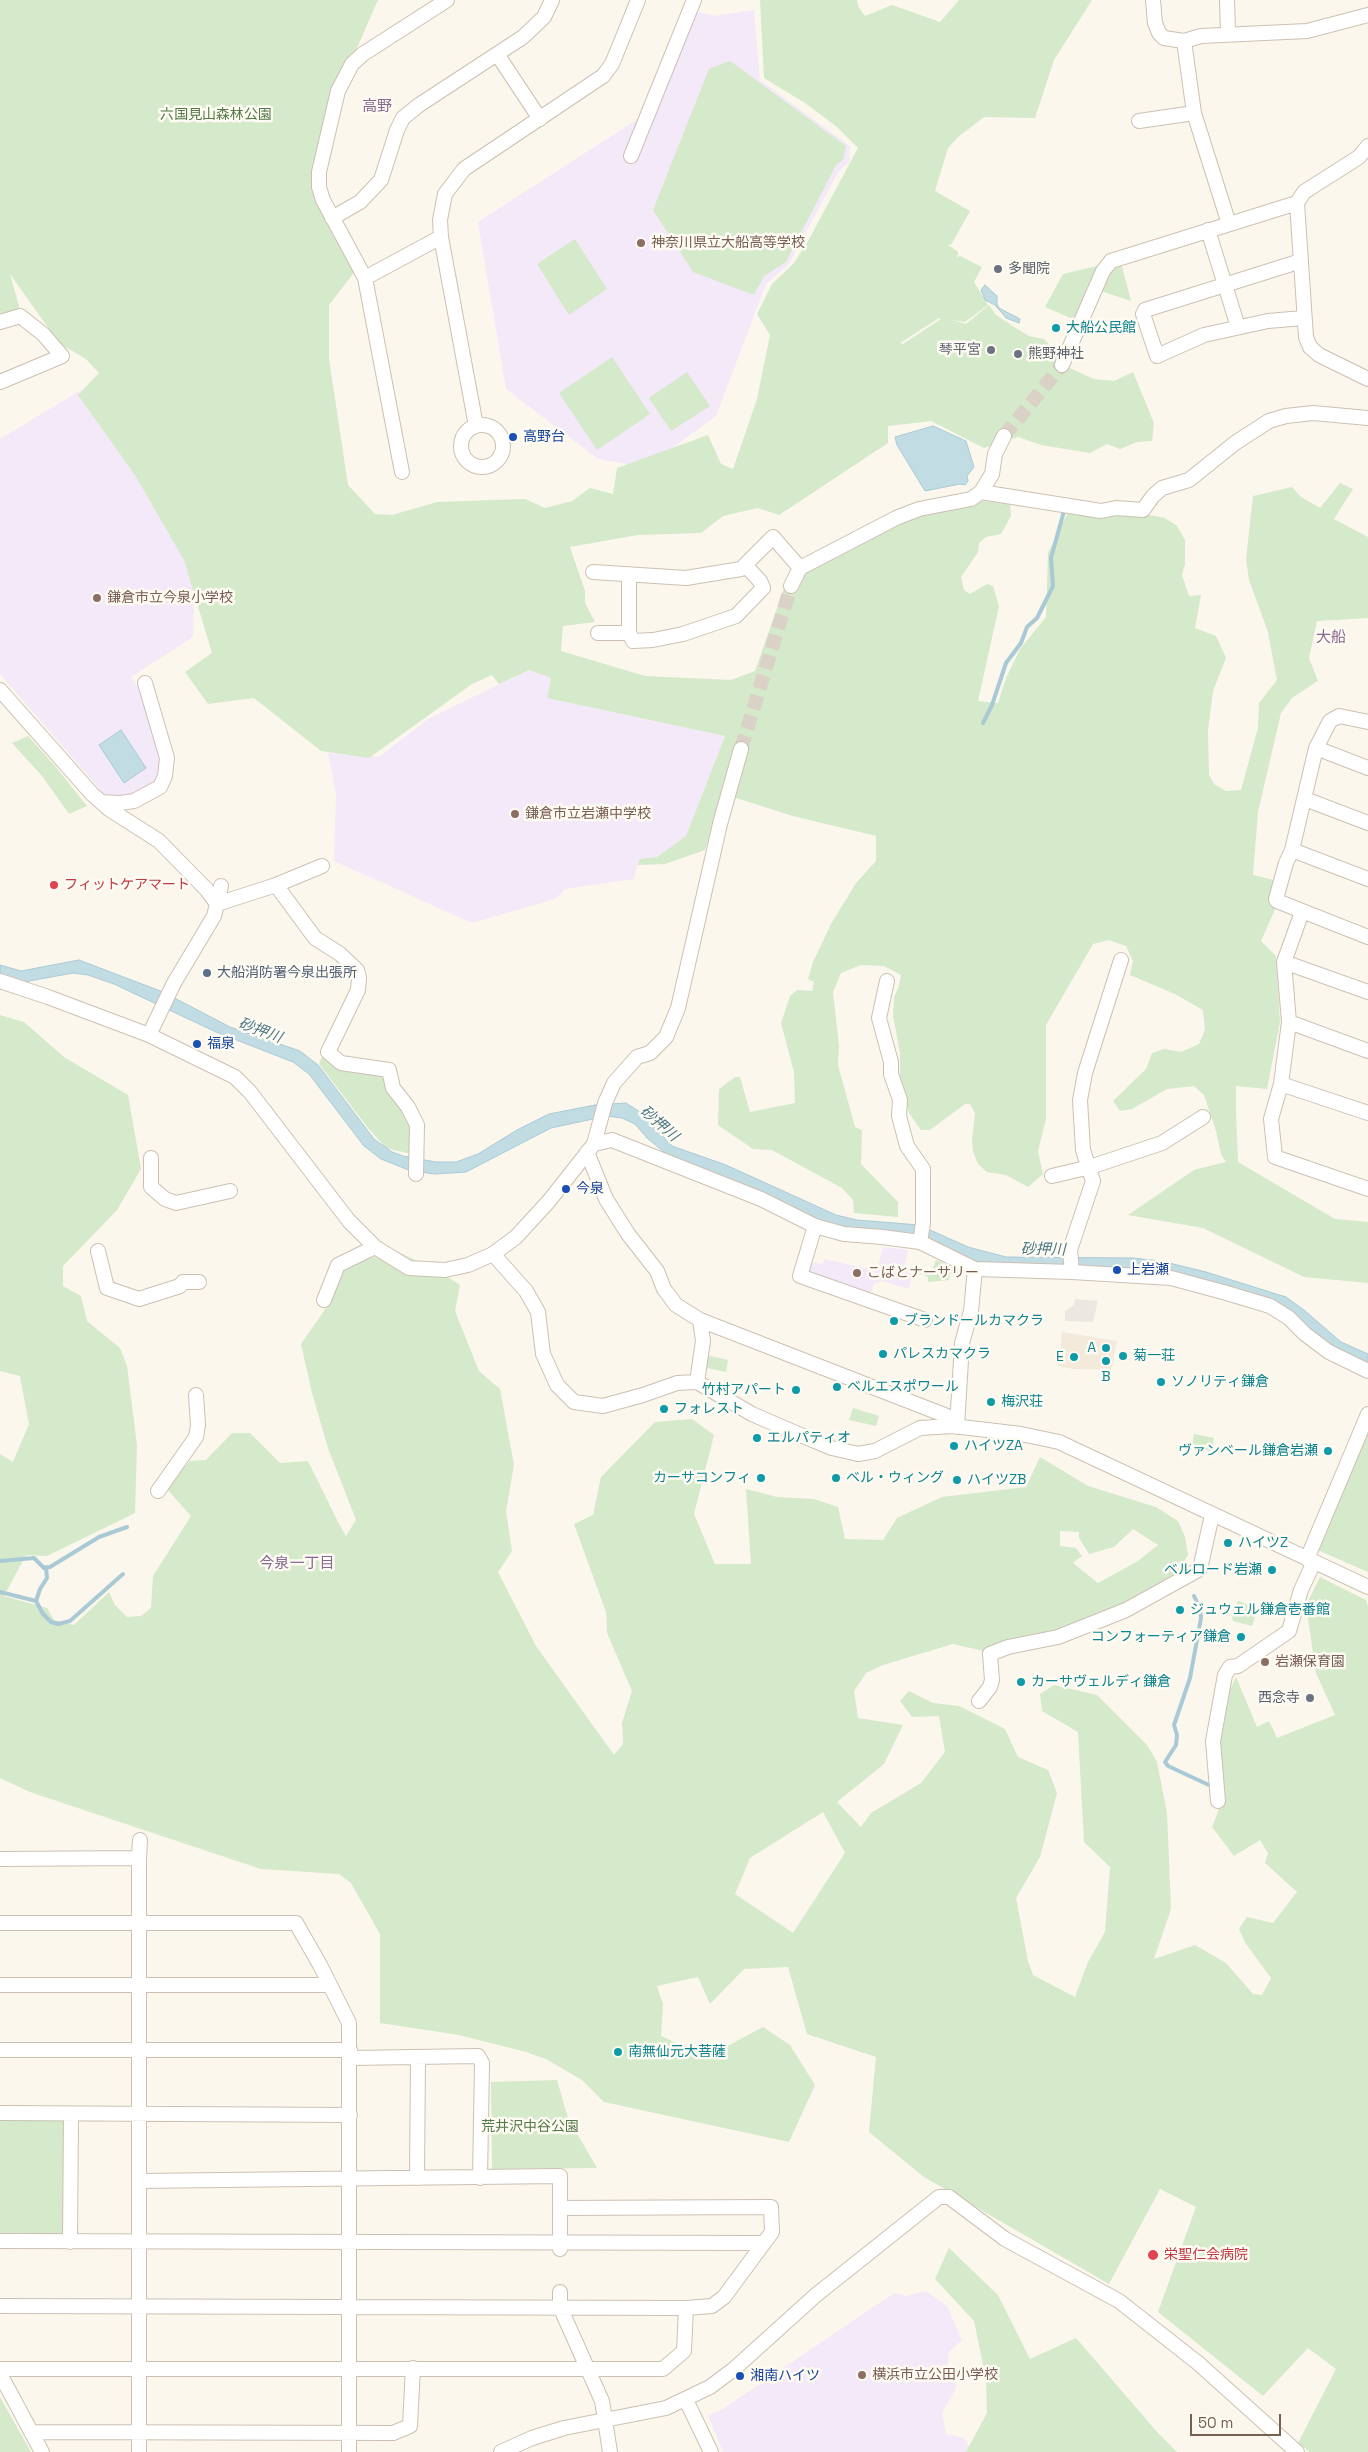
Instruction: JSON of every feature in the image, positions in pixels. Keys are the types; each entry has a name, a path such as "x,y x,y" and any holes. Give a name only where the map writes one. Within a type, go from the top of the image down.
{"street":[{"path":"332,218 360,202 381,180 396,130 403,118 419,105 534,28 544,17 552,0"},
{"path":"476,426 441,237 442,207 445,194 464,169 603,76 612,64 638,0"},
{"path":"631,156 694,0"},
{"path":"1153,0 1155,23 1159,33 1164,38 1184,41 1201,36 1314,30 1368,15"},
{"path":"1227,0 1228,34"},
{"path":"402,472 365,278 323,200 319,187 319,172 338,91 352,64 362,54 438,2"},
{"path":"1184,41 1194,113 1229,224"},
{"path":"497,54 540,119"},
{"path":"1139,121 1194,113"},
{"path":"1368,146 1359,157 1304,192 1297,203 1303,318 1310,347 1329,362 1368,379"},
{"path":"1062,366 1103,271 1111,261 1297,203"},
{"path":"1208,230 1238,327"},
{"path":"365,278 441,237"},
{"path":"1300,261 1145,310 1143,314 1157,356 1204,335 1238,327 1303,318"},
{"path":"0,322 20,316 42,334 62,356 0,382"},
{"path":"981,492 1101,511 1116,508 1143,510 1153,496 1162,488 1189,480 1235,443 1270,421 1286,416 1313,413 1366,414"},
{"path":"792,586 800,568 896,518 919,509 971,499 981,492 992,474 994,454 1004,436"},
{"path":"593,572 686,578 741,568 773,538 800,568"},
{"path":"630,574 629,633 633,641 653,640 683,634 736,616 763,588 760,581 745,565"},
{"path":"598,633 629,633"},
{"path":"101,802 120,803 134,801 160,787 165,776 167,758 145,683"},
{"path":"0,690 101,802 134,828 159,842 207,890 217,904"},
{"path":"1368,722 1339,716 1330,721 1316,748 1292,850 1286,863 1276,899 1277,902 1368,937"},
{"path":"1316,748 1368,768"},
{"path":"0,981 48,996 148,1035 235,1077 250,1092 349,1221 375,1247 400,1264 425,1270 445,1270 468,1264 493,1254 516,1237 550,1201 590,1148 605,1103 614,1084 637,1058 650,1053 666,1037 675,1018 720,824 741,749"},
{"path":"1305,798 1368,823"},
{"path":"1292,850 1368,879"},
{"path":"217,904 276,885 322,866"},
{"path":"276,885 315,938 340,954 357,970 359,978 358,990 328,1052 341,1063 389,1070 392,1088 408,1107 416,1125 416,1174"},
{"path":"148,1035 169,994 214,916 221,886"},
{"path":"1302,912 1284,962 1289,1022 1281,1084 1271,1119 1275,1157 1368,1189"},
{"path":"1072,1270 1070,1252 1093,1181 1083,1150 1080,1100 1086,1073 1121,960"},
{"path":"1284,962 1368,992"},
{"path":"887,981 879,1018 891,1062 891,1074 900,1100 899,1116 907,1146 923,1169 923,1223 920,1241"},
{"path":"1289,1022 1368,1051"},
{"path":"1281,1084 1368,1113"},
{"path":"1052,1176 1090,1167 1162,1142 1203,1117"},
{"path":"590,1148 612,1140 761,1199 815,1226 844,1234 920,1241 975,1270 1072,1270 1171,1278 1270,1306 1289,1318 1305,1334 1329,1352 1368,1371"},
{"path":"590,1148 606,1199 620,1223 657,1271 664,1289 676,1305 700,1320 947,1416 955,1427"},
{"path":"151,1158 151,1187 165,1198 176,1203 230,1191"},
{"path":"815,1226 800,1276 925,1320"},
{"path":"324,1300 338,1265 375,1247"},
{"path":"98,1251 107,1288 139,1299 180,1286 183,1282 199,1282"},
{"path":"493,1254 526,1291 538,1312 543,1354 557,1385 574,1402 603,1406 677,1383 697,1382 752,1414 790,1431 832,1448 858,1454 875,1451 920,1428 955,1427 1021,1434 1059,1442 1368,1588"},
{"path":"955,1427 962,1343 971,1311 975,1270"},
{"path":"697,1382 702,1341 700,1320"},
{"path":"158,1492 196,1437 198,1425 196,1395"},
{"path":"1218,1801 1213,1741 1225,1675 1230,1667 1238,1666 1289,1631 1311,1561 1368,1414"},
{"path":"978,1701 990,1687 992,1680 990,1654 1008,1646 1058,1638 1126,1610 1200,1569 1212,1515"},
{"path":"138,2452 140,1840"},
{"path":"0,1859 139,1858"},
{"path":"0,1923 296,1924 349,2024 349,2452"},
{"path":"0,1985 330,1985"},
{"path":"0,2050 140,2050 350,2054 418,2058 478,2056 482,2063 480,2178"},
{"path":"417,2178 418,2058"},
{"path":"0,2113 350,2115"},
{"path":"70,2242 71,2114"},
{"path":"139,2181 560,2176 560,2247"},
{"path":"501,2452 532,2438 605,2420 666,2408 710,2387 734,2369 816,2295 939,2197 949,2197 1005,2239 1119,2301 1132,2310 1198,2363 1297,2452"},
{"path":"0,2306 686,2308 712,2306 724,2297 772,2232 771,2207 560,2208"},
{"path":"0,2241 139,2243 349,2242 560,2247 764,2242"},
{"path":"560,2292 560,2307 602,2401 610,2452"},
{"path":"0,2369 350,2370 413,2368 588,2371 662,2370 684,2351 686,2308"},
{"path":"31,2432 393,2433 410,2426 413,2368"},
{"path":"0,2374 42,2452"},
{"path":"686,2400 711,2452"}],"shaded area":[{"name":"神奈川県立大船高等学校","path":"688,9 714,16 754,10 760,80 850,146 849,162 838,172 789,264 766,284 716,416 661,456 633,465 598,459 506,389 478,222 641,117"},
{"name":"鎌倉市立今泉小学校","path":"81,390 195,558 193,637 131,677 140,691 160,761 157,779 149,788 138,794 113,798 104,794 0,674 0,439"},
{"name":"鎌倉市立岩瀬中学校","path":"528,670 551,678 547,698 725,736 686,836 657,857 639,859 634,879 565,889 555,899 472,923 334,861 336,793 328,753 379,757 428,719"},
{"name":"こばとナーサリー","path":"883,1247 908,1250 904,1271 912,1274 909,1289 882,1281 874,1284 869,1297 804,1276 809,1262 822,1264 825,1259 877,1271"},
{"path":"1075,1299 1098,1301 1093,1322 1065,1321 1065,1311 1074,1305"},
{"path":"1062,1332 1117,1341 1111,1370 1073,1369 1058,1366"},
{"name":"横浜市立公田小学校","path":"926,2291 947,2306 962,2340 949,2352 947,2369 957,2386 942,2413 946,2434 964,2438 971,2450 968,2452 723,2452 708,2415 723,2409 894,2293 906,2296"}],"green space":[{"name":"六国見山森林公園","path":"0,0 378,0 338,91 319,187 359,266 329,305 329,359 348,485 375,514 392,515 437,502 525,499 545,508 572,501 590,488 613,494 617,468 708,435 721,464 733,469 757,399 770,335 757,314 772,284 794,263 808,241 858,148 837,127 805,103 764,78 760,0 857,0 858,6 865,16 892,5 940,22 959,0 1092,0 1054,60 1035,118 984,117 958,137 948,148 935,191 970,211 951,245 947,244 958,252 957,258 960,256 982,267 974,282 988,305 965,322 952,320 966,324 989,305 996,315 1019,330 1029,336 1044,339 1060,356 1066,366 1074,370 1094,379 1114,381 1133,372 1154,423 1152,441 1137,442 1120,449 1107,444 1090,453 1041,445 1018,437 984,448 931,421 888,426 888,443 779,515 758,508 723,516 701,533 638,535 570,547 585,591 585,603 595,622 563,626 561,651 645,676 731,680 755,671 789,574 800,571 901,521 937,510 967,508 982,501 1010,503 1011,516 1001,534 986,537 979,543 978,552 961,577 964,590 970,594 987,584 993,586 999,606 978,701 998,703 1006,678 1020,649 1046,617 1048,553 1070,508 1121,510 1165,518 1177,526 1185,540 1185,564 1182,575 1189,596 1201,595 1195,628 1216,636 1226,658 1213,691 1208,730 1209,775 1214,784 1226,791 1241,790 1258,728 1259,703 1277,680 1268,632 1249,580 1246,559 1253,496 1292,487 1301,497 1320,508 1340,483 1353,489 1334,519 1368,537 1368,618 1317,621 1309,658 1318,681 1292,698 1281,713 1258,812 1253,875 1274,880 1270,896 1277,905 1261,941 1276,956 1280,1022 1267,1089 1236,1086 1236,1112 1238,1162 1335,1219 1368,1222 1368,1283 1304,1277 1203,1228 1128,1215 1194,1170 1226,1162 1221,1154 1216,1131 1204,1095 1194,1086 1167,1089 1132,1109 1120,1111 1113,1101 1146,1069 1152,1053 1164,1049 1181,1052 1199,1044 1205,1030 1203,1010 1175,994 1130,975 1133,961 1126,946 1109,940 1093,944 1046,1025 1046,1119 1038,1151 1043,1174 1028,1187 1006,1175 987,1172 978,1164 973,1151 972,1140 975,1113 970,1104 965,1104 930,1130 921,1130 909,1113 900,1082 900,1053 893,1016 894,997 901,975 884,966 861,965 841,973 833,992 839,1046 838,1065 855,1127 862,1130 861,1164 898,1202 898,1217 854,1213 853,1200 842,1188 772,1150 753,1149 718,1125 719,1089 735,1077 740,1077 750,1112 795,1103 794,1072 781,1023 790,996 797,990 812,991 814,982 808,979 813,962 831,924 856,883 876,861 876,836 793,816 733,797 733,754 705,850 665,864 638,865 639,859 657,857 686,836 725,736 547,698 551,678 529,670 499,684 492,675 472,684 369,758 321,751 254,698 208,704 185,672 212,653 184,560 135,475 78,395 99,373 86,359 59,343 10,274 20,310 0,317","holes":["939,318 941,319 903,344 900,343"]},
{"path":"730,61 846,146 843,160 836,165 786,262 764,276 754,295 693,272 653,210 709,69"},
{"path":"575,239 607,289 569,315 537,264"},
{"path":"1121,263 1131,301 1101,291 1112,266"},
{"path":"1097,266 1075,320 1045,307 1063,274"},
{"path":"612,357 650,414 597,450 559,393"},
{"path":"687,372 710,406 671,431 649,398"},
{"path":"28,736 87,806 69,814 42,776 12,743"},
{"path":"0,1015 24,1022 64,1057 128,1095 141,1169 117,1210 63,1266 63,1286 81,1296 87,1321 120,1348 127,1366 137,1445 135,1513 47,1556 26,1555 4,1596 47,1608 54,1620 74,1625 109,1592 115,1605 127,1617 141,1616 151,1608 153,1576 191,1516 166,1488 190,1461 206,1460 232,1433 250,1433 280,1463 308,1461 346,1536 356,1520 328,1448 312,1393 301,1344 324,1311 346,1265 396,1251 440,1272 460,1285 455,1311 479,1371 500,1389 514,1465 506,1511 512,1551 498,1572 536,1646 614,1755 623,1744 622,1723 632,1691 607,1633 606,1612 574,1524 593,1515 601,1477 655,1422 692,1419 714,1435 694,1514 715,1564 751,1564 746,1489 777,1497 814,1499 838,1507 845,1539 883,1540 897,1518 942,1497 1026,1487 1040,1457 1088,1486 1156,1507 1178,1521 1185,1537 1188,1555 1173,1578 1085,1623 984,1651 953,1644 883,1665 866,1673 854,1691 858,1718 903,1725 884,1764 837,1802 861,1827 871,1813 921,1783 945,1752 939,1716 912,1717 900,1701 909,1691 933,1703 959,1706 1005,1729 1018,1757 1048,1770 1057,1793 1040,1857 1016,1898 1028,1961 1033,1975 1075,1997 1088,1962 1105,1932 1110,1867 1084,1842 1078,1732 1042,1711 1040,1694 1054,1685 1097,1695 1147,1745 1157,1762 1167,1813 1171,1909 1154,1959 1195,1945 1226,1963 1253,1994 1262,1995 1271,1978 1246,1944 1239,1929 1247,1917 1273,1923 1297,1892 1265,1863 1268,1853 1260,1840 1234,1856 1212,1827 1223,1799 1219,1739 1229,1692 1236,1677 1257,1727 1269,1721 1277,1738 1335,1715 1316,1673 1306,1605 1320,1577 1366,1600 1368,1606 1368,2452 1310,2452 1298,2443 1336,2369 1308,2348 1263,2396 1158,2312 1196,2207 1160,2189 1109,2284 924,2177 869,2132 876,2057 807,2034 788,1967 744,1969 710,2004 698,1977 657,1986 663,2004 661,2036 707,2057 763,2027 790,2045 815,2085 789,2142 604,2102 582,2080 546,2059 459,2035 380,2023 380,1934 351,1883 339,1874 261,1869 30,1792 0,1778 0,1454 13,1462 29,1424 20,1376 0,1371","holes":["1133,1529 1158,1545 1138,1561 1098,1583 1073,1563 1082,1556 1076,1548 1060,1546 1060,1531 1079,1532 1079,1538 1089,1554 1114,1547","823,1812 845,1853 793,1933 735,1894 750,1858"]},
{"path":"323,1054 383,1076 412,1125 411,1154 386,1148 368,1128 319,1064"},
{"path":"936,1260 957,1270 950,1274 949,1280 928,1282 928,1277 917,1272 918,1269 932,1270"},
{"path":"706,1355 728,1360 726,1372 703,1367"},
{"path":"853,1408 879,1416 876,1426 849,1420"},
{"path":"1368,1429 1368,1572 1315,1549"},
{"path":"1194,1434 1214,1438 1213,1446 1225,1449 1224,1454 1192,1447"},
{"path":"1238,1601 1258,1608 1252,1626 1233,1621 1231,1614"},
{"name":"荒井沢中谷公園","path":"557,2080 568,2118 597,2168 492,2169 491,2082"},
{"path":"0,2119 66,2120 67,2235 0,2234"},
{"path":"949,2248 998,2295 1030,2359 1076,2338 1158,2433 1177,2452 966,2452 987,2413 986,2379 974,2321 935,2279"},
{"path":"0,2397 31,2452 0,2452"}],"water":[{"path":"985,285 997,296 999,308 1020,319 1019,323 1006,318 995,305 985,300 981,290"},
{"path":"933,426 966,441 974,467 967,476 968,481 965,485 960,484 925,491 897,445 895,437"},
{"path":"121,730 146,768 124,783 99,745"},
{"name":"砂押川","path":"79,960 163,992 230,1027 300,1051 318,1065 374,1139 392,1152 403,1156 436,1162 456,1162 478,1154 517,1130 549,1114 595,1105 626,1103 640,1112 672,1146 726,1165 836,1215 857,1220 919,1225 968,1247 1006,1257 1133,1258 1161,1261 1206,1272 1286,1297 1341,1342 1368,1354 1368,1365 1335,1351 1298,1318 1156,1271 1127,1268 993,1266 833,1226 669,1156 647,1138 635,1124 622,1118 607,1116 551,1128 466,1172 435,1174 411,1171 381,1159 364,1146 309,1074 293,1062 216,1032 114,984 88,975 73,973 24,982 0,975 0,965 21,971"}],"waterway":[{"path":"983,723 992,705 1006,663 1021,643 1027,627 1037,618 1053,586 1051,558 1064,511"},
{"path":"0,1561 34,1558 44,1568 50,1567 99,1537 127,1527"},
{"path":"46,1567 47,1578 40,1589 36,1601 43,1614 51,1622 58,1624 70,1621 123,1574"},
{"path":"0,1592 36,1601"},
{"path":"1194,1596 1200,1609 1201,1618 1190,1678 1174,1725 1177,1735 1176,1745 1165,1762 1168,1766 1211,1786 1211,1788"}],"tunnel":[{"path":"1004,436 1062,365"},
{"path":"741,749 791,586"}],"place":[{"name":"神奈川県立大船高等学校","path":"641,243"},
{"name":"多聞院","path":"998,269"},
{"name":"大船公民館","path":"1056,328"},
{"name":"琴平宮","path":"991,350"},
{"name":"熊野神社","path":"1018,354"},
{"name":"高野台","path":"513,437"},
{"name":"鎌倉市立今泉小学校","path":"97,598"},
{"name":"鎌倉市立岩瀬中学校","path":"515,814"},
{"name":"フィットケアマート","path":"54,885"},
{"name":"大船消防署今泉出張所","path":"207,973"},
{"name":"福泉","path":"197,1044"},
{"name":"今泉","path":"566,1189"},
{"name":"上岩瀬","path":"1117,1270"},
{"name":"こばとナーサリー","path":"857,1273"},
{"name":"ブランドールカマクラ","path":"894,1321"},
{"name":"A","path":"1106,1348"},
{"name":"パレスカマクラ","path":"883,1354"},
{"name":"菊一荘","path":"1123,1356"},
{"name":"E","path":"1074,1357"},
{"name":"B","path":"1106,1361"},
{"name":"ソノリティ鎌倉","path":"1161,1382"},
{"name":"ベルエスポワール","path":"837,1387"},
{"name":"竹村アパート","path":"796,1390"},
{"name":"梅沢荘","path":"991,1402"},
{"name":"フォレスト","path":"664,1409"},
{"name":"エルパティオ","path":"757,1438"},
{"name":"ハイツZA","path":"954,1446"},
{"name":"ヴァンベール鎌倉岩瀬","path":"1328,1451"},
{"name":"カーサコンフィ","path":"761,1478"},
{"name":"ベル・ウィング","path":"836,1478"},
{"name":"ハイツZB","path":"957,1480"},
{"name":"ハイツZ","path":"1228,1543"},
{"name":"ベルロード岩瀬","path":"1272,1570"},
{"name":"ジュウェル鎌倉壱番館","path":"1180,1610"},
{"name":"コンフォーティア鎌倉","path":"1241,1637"},
{"name":"岩瀬保育園","path":"1265,1662"},
{"name":"カーサヴェルディ鎌倉","path":"1021,1682"},
{"name":"西念寺","path":"1310,1698"},
{"name":"南無仙元大菩薩","path":"618,2052"},
{"name":"栄聖仁会病院","path":"1153,2255"},
{"name":"横浜市立公田小学校","path":"862,2375"},
{"name":"湘南ハイツ","path":"740,2376"}],"district":[{"name":"高野","path":"377,107"},
{"name":"大船","path":"1331,638"},
{"name":"今泉一丁目","path":"297,1564"}]}
